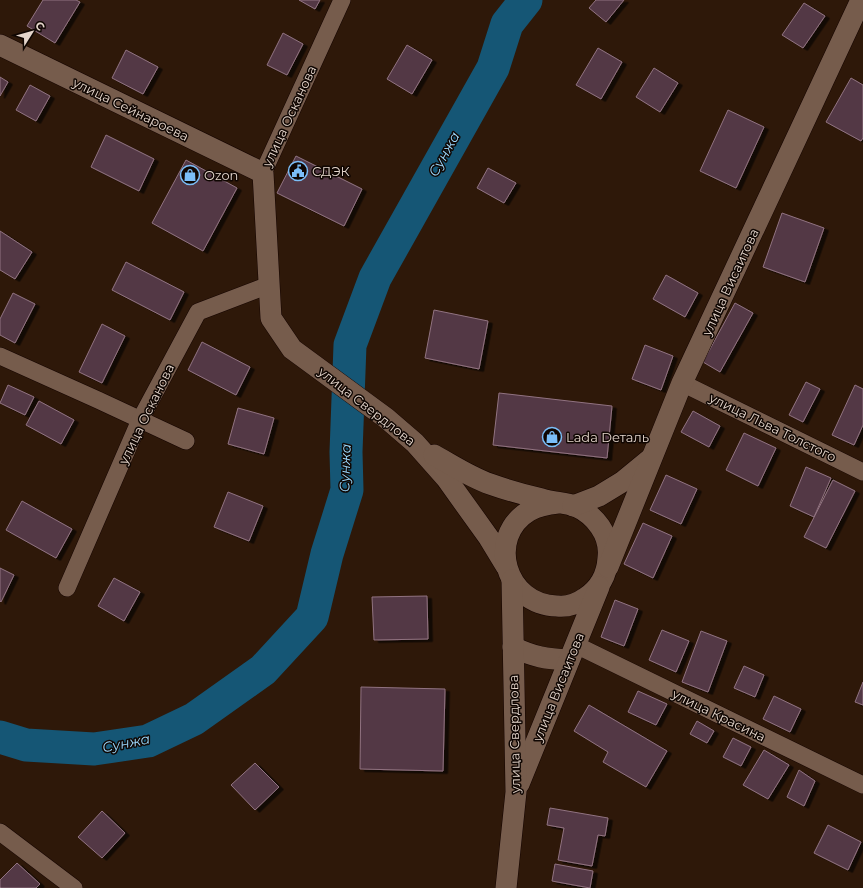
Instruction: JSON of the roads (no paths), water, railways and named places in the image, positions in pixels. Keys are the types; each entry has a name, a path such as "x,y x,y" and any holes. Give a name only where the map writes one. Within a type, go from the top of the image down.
{"street":[{"name":"улица Осканова","path":"292,349 271,318 263,173 342,0"},
{"name":"улица Висаитова","path":"516,792 682,383 861,0"},
{"name":"улица Сейнароева","path":"0,45 263,173"},
{"name":"улица Осканова","path":"67,588 140,420 198,312 269,285"},
{"name":"улица Свердлова","path":"292,349 386,418 415,443 446,478 489,538 509,573 513,647 516,792 506,888"},
{"path":"0,356 186,442"},
{"name":"улица Льва Толстого","path":"682,383 863,472"},
{"path":"415,443 454,467 489,484 566,504 587,513 598,523 606,537 609,552 605,575 592,594 579,602 564,606 549,606 534,601 521,592 509,573 505,550 509,535 517,522 528,512 542,505 566,504 599,496 622,482 652,457"},
{"path":"513,647 532,656 549,660 572,652"},
{"name":"улица Красина","path":"572,652 863,785"},
{"path":"0,832 74,888"}],"waterway":[{"name":"Сунжа","path":"0,737 26,745 94,749 148,741 194,719 263,670 312,617 327,554 347,490 346,452 350,345 375,278 493,68 507,24 526,0"}],"place":[{"name":"СДЭК","path":"298,171"},
{"name":"Ozon","path":"190,175"},
{"name":"Lada Dеталь","path":"552,437"}]}
